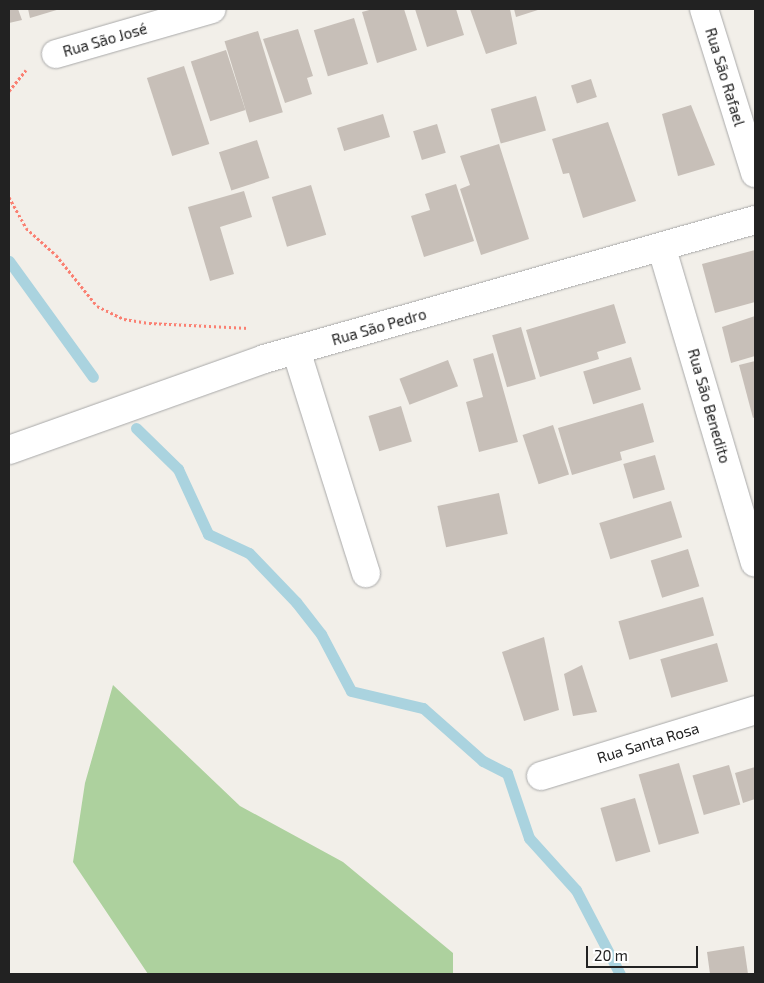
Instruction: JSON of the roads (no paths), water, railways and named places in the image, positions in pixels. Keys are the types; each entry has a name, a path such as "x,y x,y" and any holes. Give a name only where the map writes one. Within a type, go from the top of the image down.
{"street":[{"name":"Rua São José","path":"56,54 212,9"},
{"name":"Rua São Rafael","path":"704,9 755,173"},
{"name":"Rua São Pedro","path":"9,450 264,359 662,249 755,220"},
{"name":"Rua São Benedito","path":"662,249 755,563"},
{"path":"296,350 366,573"},
{"name":"Rua Santa Rosa","path":"541,776 755,710"}],"waterway":[{"path":"9,261 93,377"},
{"path":"136,428 178,469 208,534 249,553 296,602 321,634 351,691 423,708 483,761 507,773 529,838 576,890 620,974"}]}
